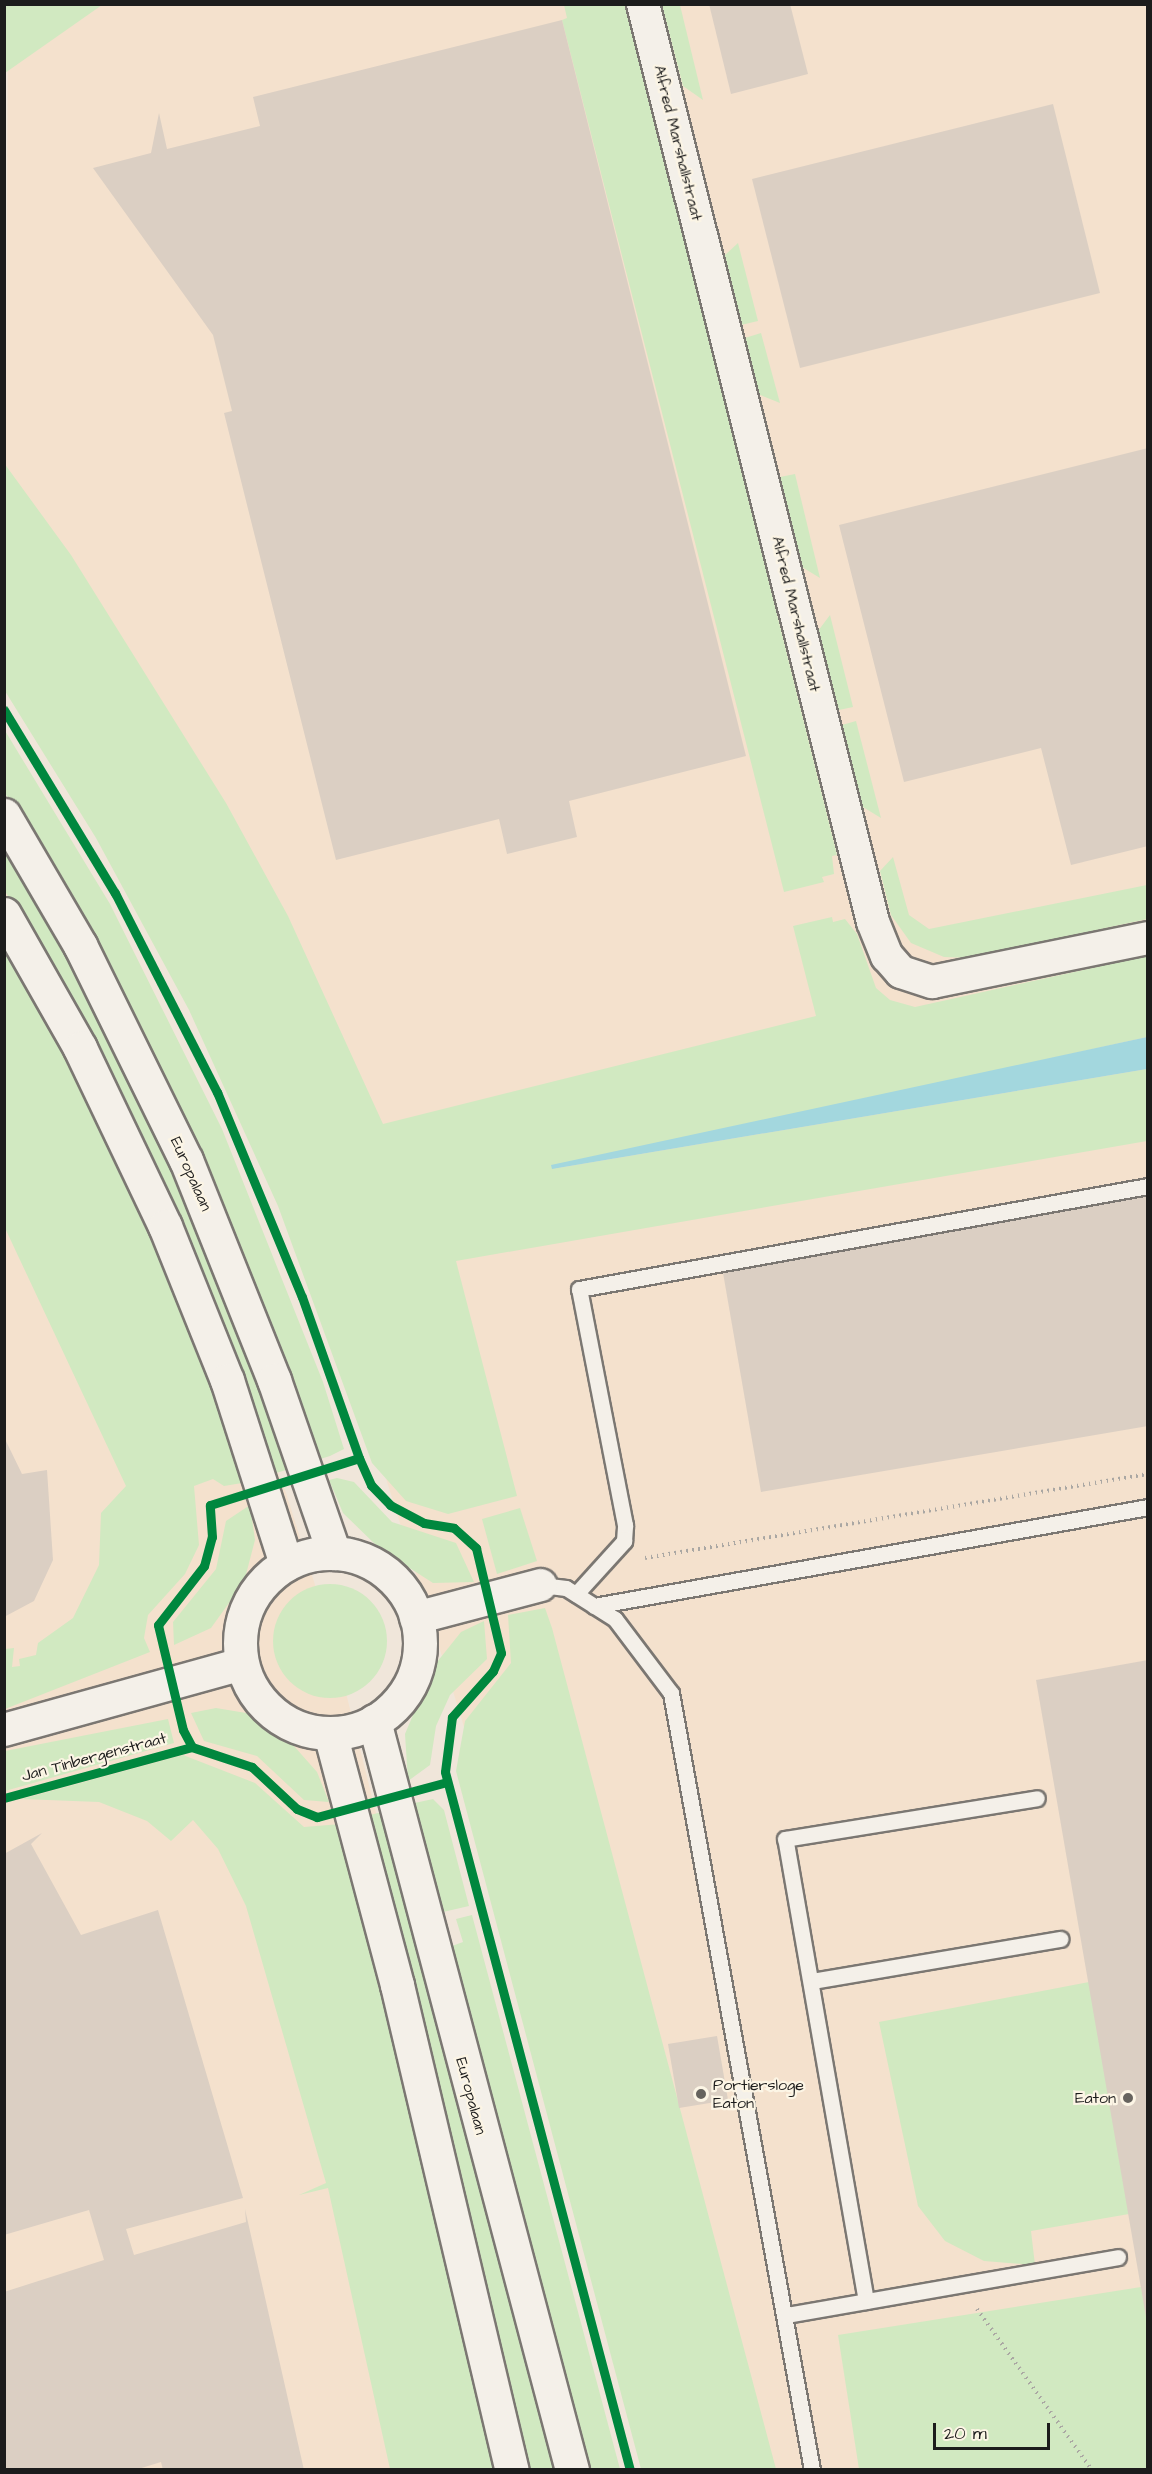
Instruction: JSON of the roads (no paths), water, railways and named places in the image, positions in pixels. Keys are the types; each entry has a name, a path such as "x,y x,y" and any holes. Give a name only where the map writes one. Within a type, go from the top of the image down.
{"street":[{"name":"Alfred Marshallstraat","path":"643,4 873,922 887,956 902,972 932,982 1148,938"},
{"name":"Europalaan","path":"4,814 80,945 186,1160 274,1380 334,1553"},
{"path":"4,914 80,1048 169,1237 227,1380 286,1564"},
{"path":"334,1553 366,1561 394,1580 416,1618 420,1641 408,1688 374,1721 330,1733 310,1731 274,1713 259,1700 242,1664 239,1641 252,1596 286,1564 334,1553"},
{"path":"416,1618 541,1585"},
{"path":"4,1730 242,1664"},
{"name":"Europalaan","path":"374,1721 572,2469"},
{"path":"330,1733 397,1985 512,2469"}],"lane":[{"path":"576,1594 624,1541 625,1525 579,1289 1148,1186"},
{"path":"594,1606 1148,1507"},
{"path":"541,1585 553,1582 576,1594 624,1629 671,1693 786,2315 812,2469"},
{"path":"866,2301 812,1982 784,1839 1037,1798"},
{"path":"812,1982 1060,1939"},
{"path":"786,2315 1118,2257"}],"water":[{"path":"1147,1037 1147,1069 552,1169 551,1165"}],"place":[{"name":"Portiersloge Eaton","path":"701,2094"},
{"name":"Eaton","path":"1128,2098"}]}
